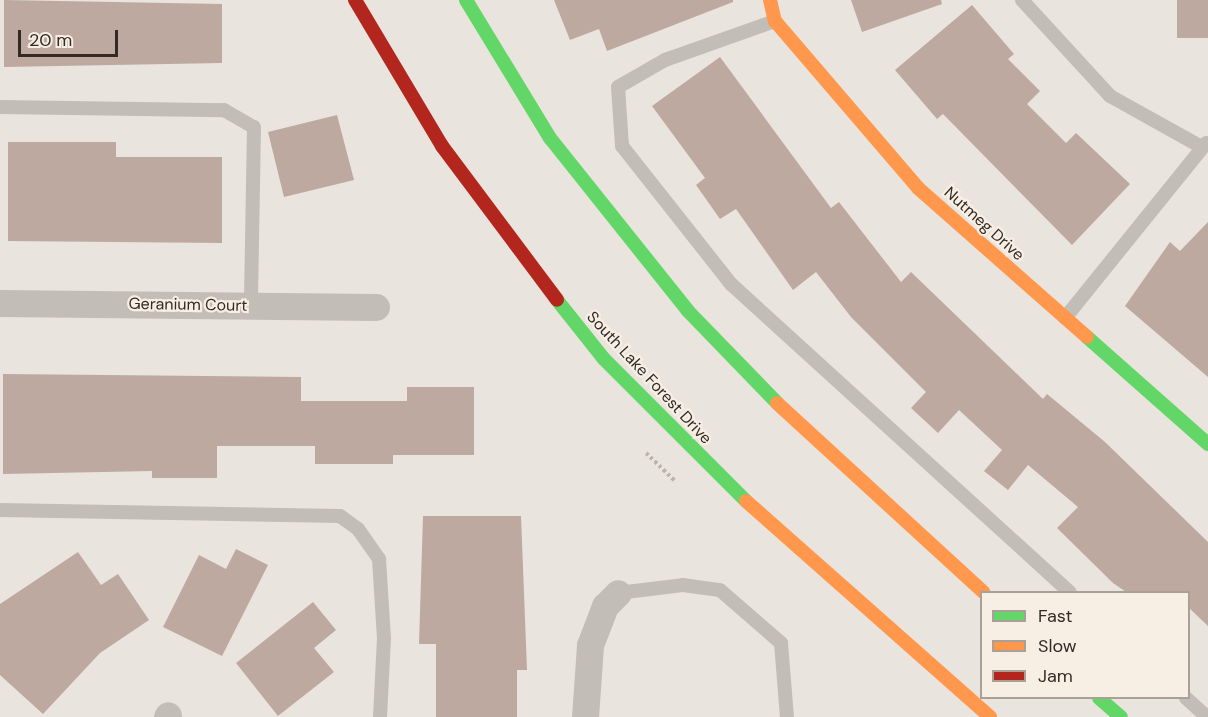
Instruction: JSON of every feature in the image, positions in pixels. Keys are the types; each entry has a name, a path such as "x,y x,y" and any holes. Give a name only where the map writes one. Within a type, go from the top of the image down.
{"main road":[{"name":"South Lake Forest Drive","path":"355,0 442,146 495,223 604,359 776,531 990,717"},
{"path":"466,0 550,138 688,311 813,439 982,591"},
{"name":"Nutmeg Drive","path":"770,0 775,21 918,188 1208,444"},
{"path":"1100,699 1121,717"}],"street":[{"name":"Geranium Court","path":"0,303 376,307"},
{"path":"585,717 590,645 605,606 618,593"}],"lane":[{"path":"1022,0 1110,96 1204,144 1065,318"},
{"path":"775,21 665,60 618,87 622,146 731,284 1069,591"},
{"path":"0,107 224,110 254,127 251,306"},
{"path":"0,510 340,516 367,539 379,559 384,638 380,717"},
{"path":"618,593 683,585 720,590 781,643 787,717"},
{"path":"1187,699 1207,717"}],"building":[{"path":"4,0 222,4 222,63 4,67"},
{"path":"554,0 733,0 733,2 607,51 599,29 570,40"},
{"path":"851,0 941,0 942,4 862,32"},
{"path":"1177,0 1208,0 1208,38 1177,38"},
{"path":"972,5 1014,54 1008,59 1040,91 1027,104 1066,143 1076,133 1130,184 1072,245 943,114 937,119 895,70"},
{"path":"720,57 831,208 839,202 901,282 911,272 1043,399 1047,394 1105,442 1208,542 1208,626 1190,609 1190,591 1125,591 1113,583 1057,528 1078,507 1028,465 1008,490 984,471 1002,450 959,410 938,433 911,408 926,392 851,317 816,272 793,290 736,209 720,219 696,185 705,178 652,106"},
{"path":"337,115 354,180 284,197 268,132"},
{"path":"8,142 116,142 116,157 222,157 222,243 8,241"},
{"path":"1208,222 1208,377 1125,306 1170,242 1180,251"},
{"path":"3,374 301,377 301,401 407,401 407,387 474,387 474,455 393,455 393,464 315,464 315,446 217,446 217,478 152,478 152,471 3,474"},
{"path":"423,516 521,516 527,670 517,670 517,717 436,717 436,644 419,644"},
{"path":"236,549 268,565 222,656 163,627 199,555 226,569"},
{"path":"78,552 101,585 118,574 149,620 100,653 43,714 0,675 0,604"},
{"path":"313,602 336,630 314,648 334,672 278,716 236,663"}],"traffic: fast":[{"path":"466,0 550,138 688,311 777,403"},
{"path":"557,300 604,359 746,501"},
{"path":"1087,337 1208,444"},
{"path":"1100,699 1121,717"}],"traffic: slow":[{"path":"770,0 775,21 918,188 1087,337"},
{"path":"777,403 982,591"},
{"path":"746,501 990,717"}],"traffic: jam":[{"path":"355,0 442,146 557,300"}]}
